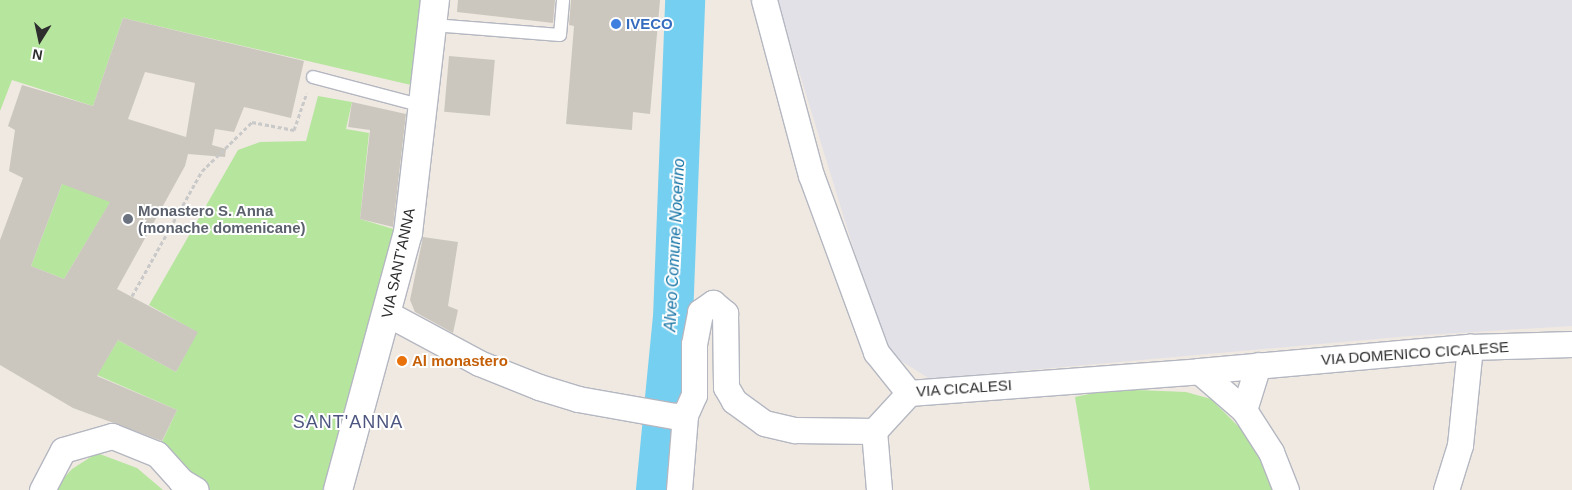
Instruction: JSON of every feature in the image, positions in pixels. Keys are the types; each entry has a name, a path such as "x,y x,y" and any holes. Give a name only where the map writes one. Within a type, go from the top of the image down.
{"main road":[{"name":"VIA SANT'ANNA","path":"338,490 388,314 408,233 434,13"}],"street":[{"name":"VIA CICALESI","path":"764,0 811,175 873,343 910,394 1199,371"},
{"path":"679,490 680,415 694,395 694,344 700,312 713,303 725,313 726,387 734,401 764,423 795,430 874,431 910,394"},
{"path":"388,314 479,363 539,387 643,412 680,415"},
{"name":"VIA DOMENICO CICALESE","path":"1199,371 1470,347 1572,344"},
{"path":"1446,490 1460,445 1470,347"},
{"path":"1244,410 1258,365"},
{"path":"1199,371 1244,410 1271,452 1286,490"},
{"path":"874,431 879,490"},
{"path":"42,490 63,450 112,436 157,454 180,481 196,490"}],"lane":[{"path":"434,13 560,36 563,0"},
{"path":"313,77 423,106"}],"path":[{"path":"132,296 202,171 252,122 294,130 313,77"}],"shaded area":[{"path":"777,0 1572,0 1572,326 1410,336 930,379 885,351"}],"green space":[{"path":"0,0 422,0 411,85 123,18 93,106 12,80 0,111"},
{"path":"318,96 352,102 346,129 369,133 360,219 400,231 323,490 197,490 161,444 177,410 97,375 118,340 176,372 197,332 149,305 238,150 260,142 306,141"},
{"path":"62,184 120,186 64,279 31,266"},
{"path":"1113,389 1186,392 1211,399 1249,437 1275,490 1090,490 1075,397"},
{"path":"97,453 137,468 163,490 53,490 72,469"}],"building":[{"path":"458,0 555,0 553,23 457,12"},
{"path":"571,0 660,0 650,114 633,112 632,130 566,124 574,26 569,25"},
{"name":"Monastero S. Anna (monache domenicane)","path":"123,18 304,61 291,118 244,107 234,132 215,129 212,145 226,149 225,157 188,154 185,166 117,289 198,332 176,372 118,340 97,376 177,410 162,441 73,408 0,365 0,240 23,178 9,171 15,130 8,126 22,85 93,106","holes":["145,72 195,83 186,137 128,119","62,184 110,202 64,279 31,266"]},
{"path":"449,56 495,60 490,116 444,112"},
{"path":"352,102 406,114 393,227 360,219 370,130 348,127"},
{"path":"423,237 458,242 448,306 458,310 453,333 415,312 410,300"}],"waterway":[{"name":"Alveo Comune Nocerino","path":"656,490 673,318 685,0"}],"place":[{"name":"IVECO","path":"616,24"},
{"name":"Monastero S. Anna (monache domenicane)","path":"128,219"},
{"name":"Al monastero","path":"402,361"}],"district":[{"name":"SANT'ANNA","path":"348,422"}]}
